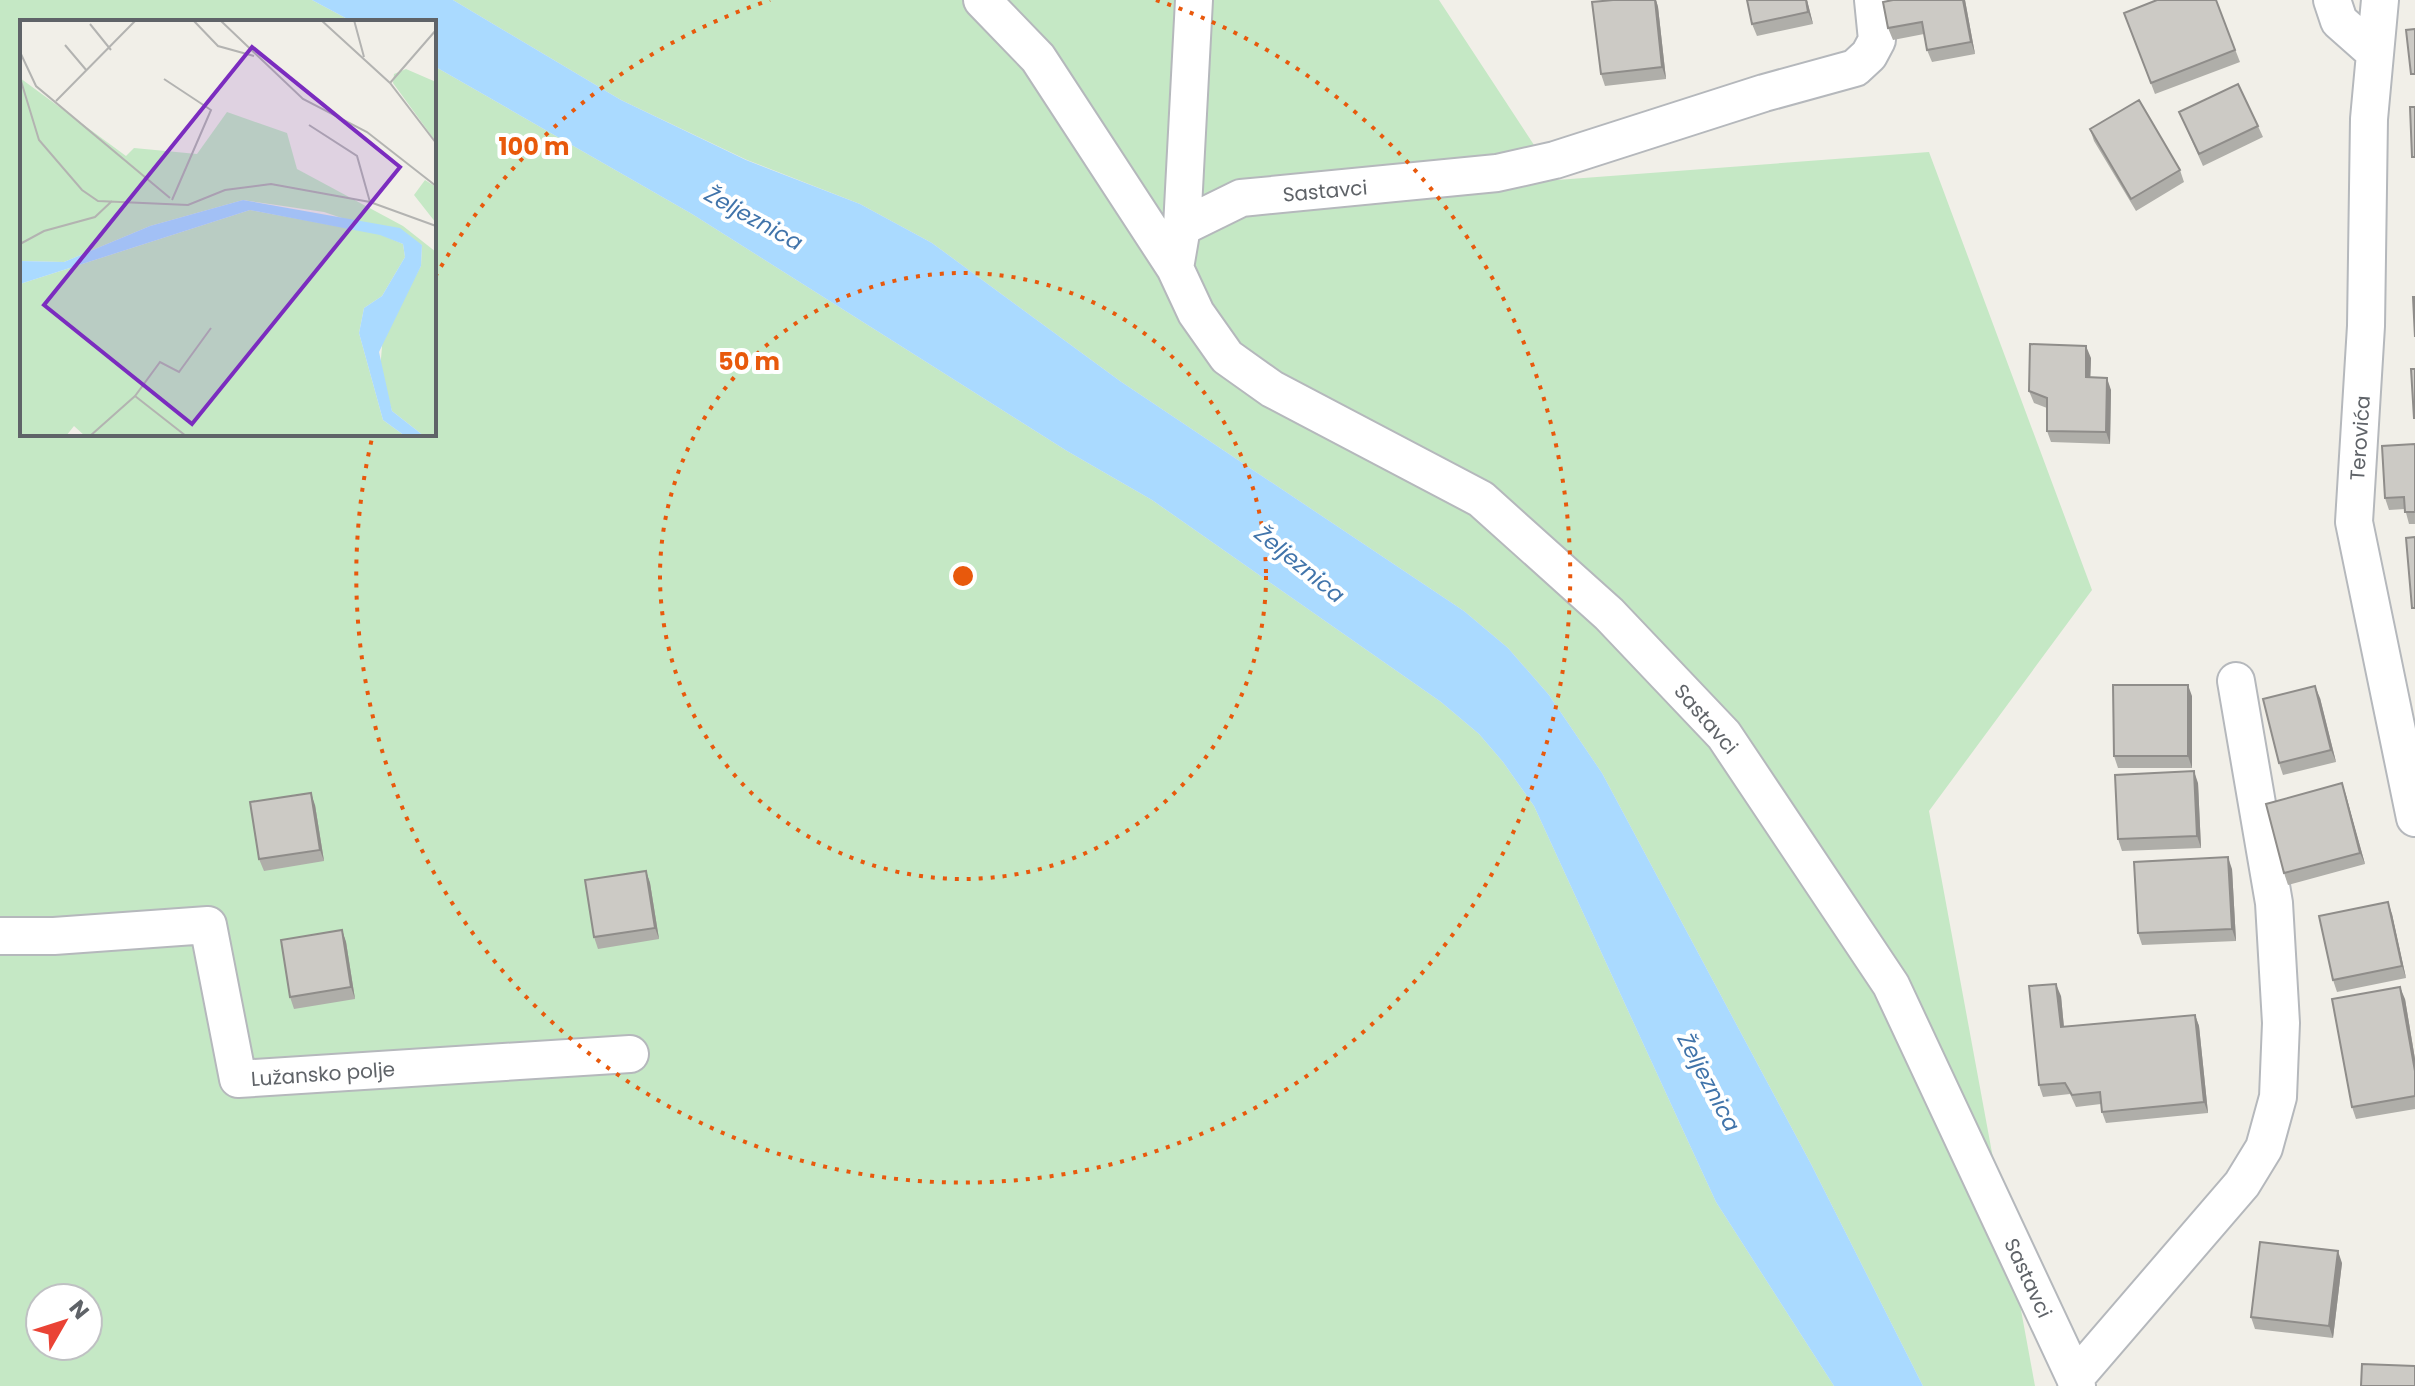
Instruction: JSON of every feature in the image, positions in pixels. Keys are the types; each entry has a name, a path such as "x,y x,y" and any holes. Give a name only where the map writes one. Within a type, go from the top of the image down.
{"street":[{"name":"Sastavci","path":"982,0 1038,58 1175,268 1196,313 1227,357 1272,389 1481,499 1609,614 1724,735 1891,985 2076,1382 2242,1184 2264,1148 2278,1097 2281,1023 2274,903 2236,681"},
{"path":"1175,268 1182,227 1194,0"},
{"name":"Sastavci","path":"1182,227 1241,198 1483,175 1555,160 1764,93 1855,68 1869,55 1877,40 1873,0"},
{"path":"2332,0 2339,21 2374,52"},
{"name":"Terovića","path":"2380,0 2369,119 2366,326 2354,522 2415,818"},
{"name":"Lužansko polje","path":"0,936 54,936 208,925 238,1079 630,1054"}],"green space":[{"path":"0,0 312,0 349,20 20,20 20,436 436,436 436,67 692,214 1067,451 1152,500 1441,702 1479,734 1534,806 1716,1202 1834,1386 0,1386"},
{"path":"453,0 1439,0 1557,180 1929,152 2092,590 1929,811 2035,1386 1923,1386 1811,1164 1602,773 1549,695 1508,648 1464,611 1120,381 932,243 860,204 747,160 621,100"}],"water":[{"name":"Željeznica","path":"312,0 453,0 621,100 746,160 860,204 932,243 1120,381 1464,611 1508,648 1549,695 1602,773 1811,1164 1923,1386 1834,1386 1716,1202 1534,806 1479,734 1441,702 1152,500 1067,451 692,214 436,67 436,20 349,20"}],"building":[{"path":"1655,0 1662,67 1601,74 1592,2"},
{"path":"1747,0 1806,0 1808,12 1752,24"},
{"path":"1963,0 1971,42 1927,50 1922,22 1888,28 1883,2"},
{"path":"2157,0 2216,0 2235,50 2151,83 2124,13"},
{"path":"2415,29 2415,74 2411,74 2406,30"},
{"path":"2238,84 2258,126 2199,154 2179,112"},
{"path":"2139,100 2180,170 2131,199 2090,129"},
{"path":"2410,107 2415,107 2415,157 2412,157"},
{"path":"2030,344 2086,346 2086,377 2107,378 2106,432 2047,431 2047,398 2029,391"},
{"path":"2411,369 2415,369 2415,418 2414,418"},
{"path":"2415,444 2415,512 2405,512 2404,497 2385,498 2382,446"},
{"path":"2415,537 2415,608 2412,608 2406,538"},
{"path":"2113,685 2188,685 2188,756 2114,756"},
{"path":"2315,686 2331,750 2279,763 2263,699"},
{"path":"2194,771 2197,836 2118,839 2115,775"},
{"path":"2342,783 2360,853 2284,873 2266,804"},
{"path":"311,793 320,850 259,859 250,802"},
{"path":"2228,857 2232,929 2138,933 2134,862"},
{"path":"646,871 655,928 594,937 585,880"},
{"path":"2388,902 2402,966 2333,980 2319,916"},
{"path":"342,930 351,987 290,997 281,940"},
{"path":"2056,984 2061,1027 2195,1015 2204,1102 2102,1112 2100,1092 2072,1095 2065,1083 2039,1085 2029,986"},
{"path":"2400,987 2415,1071 2415,1096 2352,1107 2332,999"},
{"path":"2260,1242 2338,1251 2329,1326 2251,1317"},
{"path":"2362,1364 2415,1366 2415,1386 2361,1386"}]}
